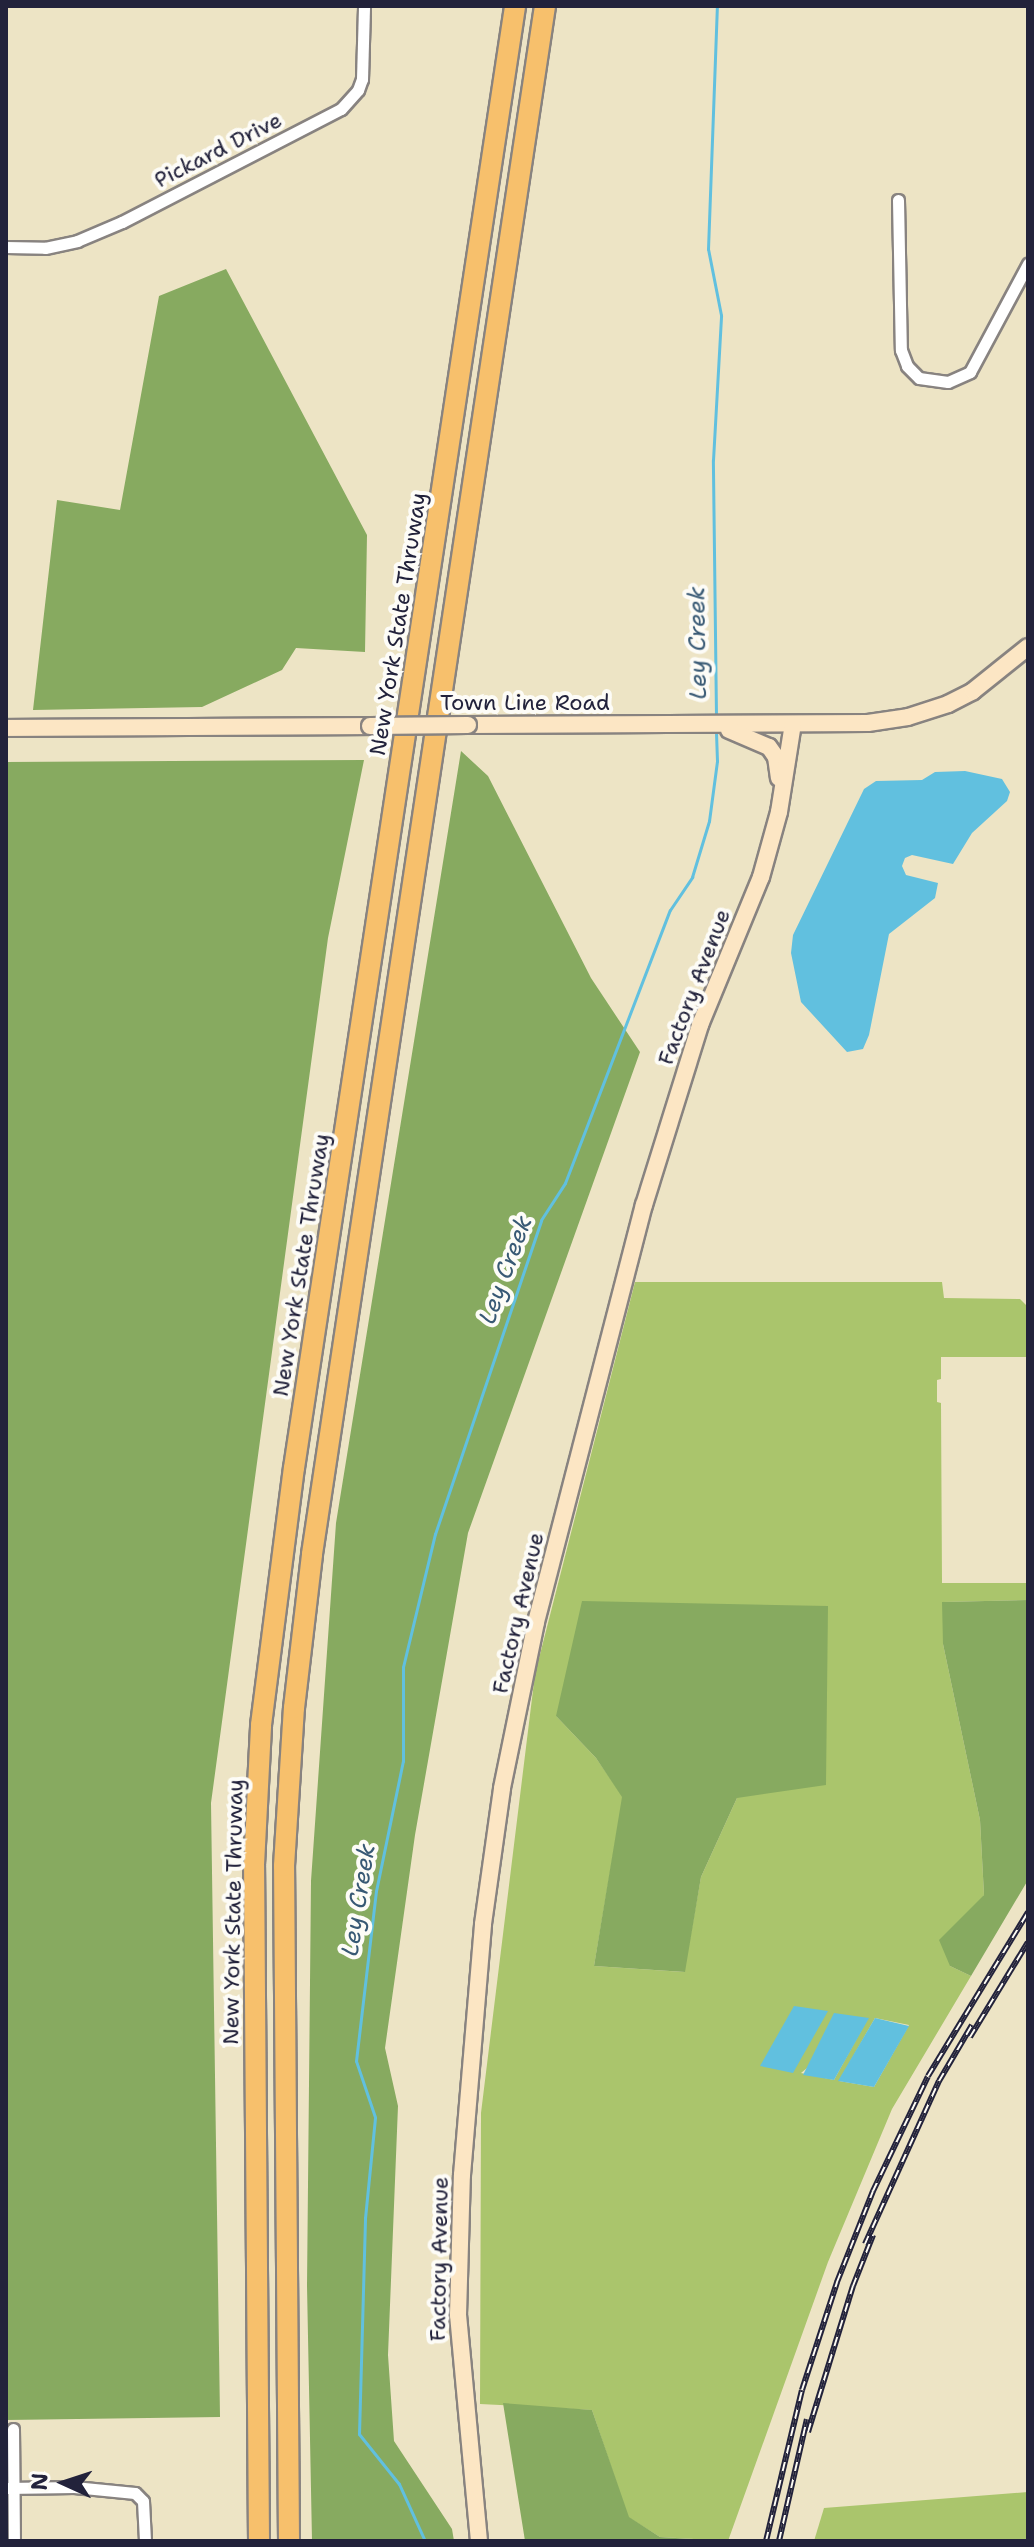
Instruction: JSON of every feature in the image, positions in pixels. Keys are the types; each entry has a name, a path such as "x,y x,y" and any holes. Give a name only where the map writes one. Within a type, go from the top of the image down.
{"highway":[{"name":"New York State Thruway","path":"259,2541 254,1865 261,1725 294,1468 515,6"},
{"path":"289,2541 284,1866 295,1694 319,1506 545,6"}],"street":[{"name":"Pickard Drive","path":"6,247 45,248 77,241 122,222 341,109 358,90 362,79 364,6"},
{"path":"898,200 901,350 907,366 919,378 948,382 970,372 1028,264"},
{"path":"737,729 793,724 868,723 922,713 973,691 1027,647"},
{"name":"Town Line Road","path":"6,728 691,724 737,729"},
{"name":"Factory Avenue","path":"479,2541 458,2315 462,2175 483,1924 502,1788 536,1622 644,1205 696,1038 761,877 782,791 793,724"},
{"path":"737,729 769,747 776,757 782,791"},
{"path":"13,2429 10,2488 14,2541"},
{"path":"10,2488 118,2489 135,2493 143,2501 145,2541"}],"green space":[{"path":"226,269 367,535 365,652 296,648 282,670 202,707 33,710 57,500 120,510 159,296"},
{"path":"461,751 488,776 591,978 640,1052 468,1533 415,1835 385,2048 398,2106 388,2355 394,2441 452,2529 454,2541 312,2541 307,2286 311,1881 336,1523"},
{"path":"364,760 328,938 211,1803 220,2417 6,2420 6,762"},
{"path":"635,1282 942,1282 944,1298 1020,1299 1028,1307 1028,1357 941,1357 941,1379 937,1380 937,1402 941,1403 942,1583 1028,1583 1028,1600 943,1602 943,1644 980,1820 984,1895 950,1966 971,1976 892,2109 828,2262 728,2541 660,2537 628,2517 592,2410 480,2404 481,2113 535,1674","holes":["556,1716 737,1798 701,1877 684,1972 594,1966 623,1797 596,1758","868,2018 834,2080 801,2073","875,2018 909,2025 874,2087 839,2081"]},
{"path":"1028,1600 1028,1880 971,1976 950,1966 939,1940 984,1895 980,1820 943,1644 942,1602"},
{"path":"582,1601 828,1606 826,1785 737,1798 701,1877 685,1972 594,1966 622,1797 596,1758 556,1716"},
{"path":"503,2403 592,2410 629,2517 660,2537 723,2541 525,2541"},
{"path":"1028,2492 1028,2541 814,2541 824,2508"}],"water":[{"path":"965,771 1002,779 1010,792 1007,801 972,833 953,864 912,855 905,858 902,866 906,875 938,883 935,898 889,934 869,1035 863,1049 847,1052 801,1002 791,953 793,935 864,789 876,781 922,780 935,772"},
{"path":"794,2006 828,2011 793,2073 760,2066"},
{"path":"834,2013 869,2018 834,2080 803,2075"},
{"path":"875,2018 909,2026 874,2087 838,2081"}],"waterway":[{"name":"Ley Creek","path":"716,716 713,460 721,315 708,249 717,6"},
{"name":"Ley Creek","path":"425,2541 399,2484 359,2434 365,2218 375,2117 356,2061 376,1891 403,1761 403,1667 435,1534 541,1220 565,1183 670,910 692,877 709,821 717,761 716,728"}],"railway":[{"path":"766,2541 802,2390 837,2282 873,2191 928,2076 1028,1912"},
{"path":"970,2037 1028,1942"},
{"path":"865,2244 939,2081 972,2025"},
{"path":"808,2432 853,2286 873,2235"},
{"path":"779,2541 807,2419"}]}
